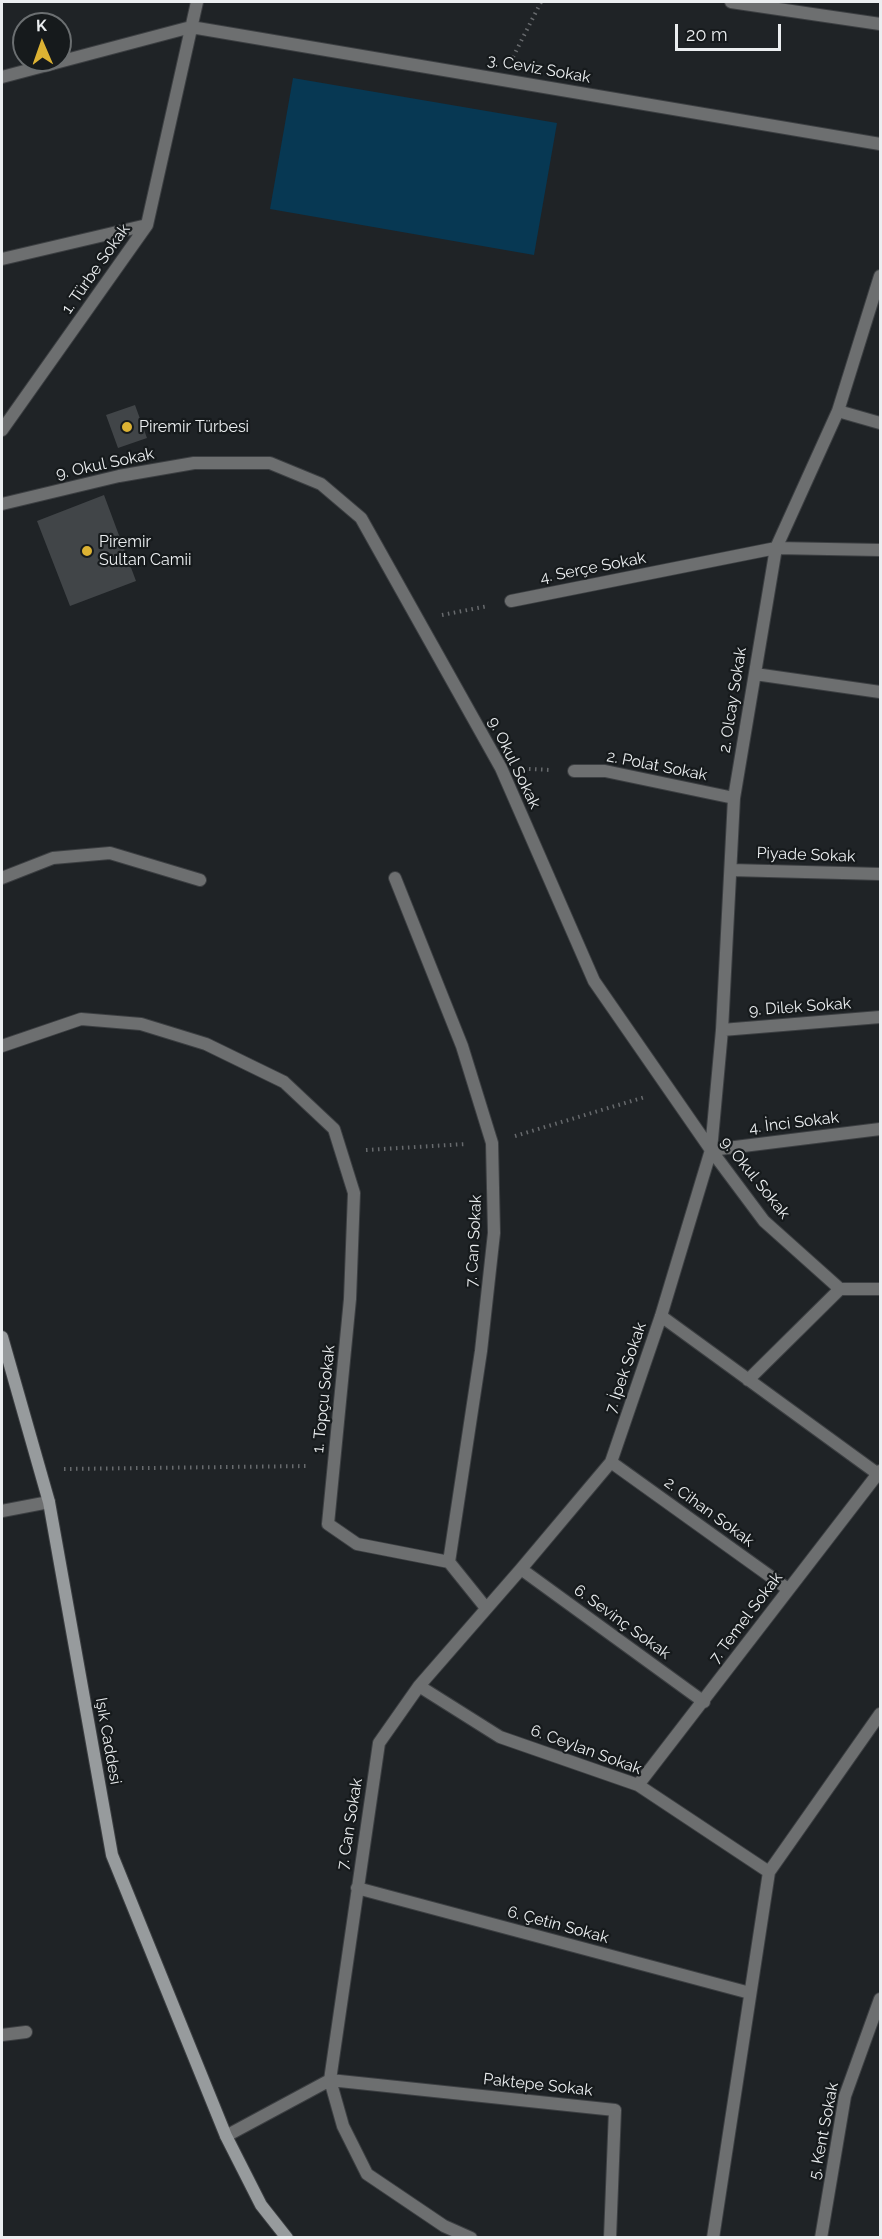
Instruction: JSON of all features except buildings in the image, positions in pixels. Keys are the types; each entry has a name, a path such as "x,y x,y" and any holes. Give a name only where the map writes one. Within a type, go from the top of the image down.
{"main road":[{"name":"Işık Caddesi","path":"2,1337 49,1502 112,1855 226,2136 261,2205 287,2238"}],"street":[{"name":"1. Türbe Sokak","path":"2,430 147,225 197,2"},
{"path":"731,2 785,5 880,24"},
{"path":"2,77 191,27"},
{"name":"3. Ceviz Sokak","path":"191,27 880,144"},
{"path":"2,259 147,225"},
{"name":"2. Olcay Sokak","path":"711,1150 722,1030 734,798 776,548 838,411 880,276"},
{"path":"838,411 880,423"},
{"name":"9. Okul Sokak","path":"2,504 119,476 194,463 270,463 321,484 361,518 501,768 594,981 711,1150 764,1221 840,1289"},
{"name":"4. Serçe Sokak","path":"511,602 776,548 880,549"},
{"path":"755,674 880,692"},
{"name":"2. Polat Sokak","path":"574,771 605,771 734,798"},
{"path":"2,878 53,858 110,853 200,880"},
{"name":"Piyade Sokak","path":"730,870 880,874"},
{"name":"7. Can Sokak","path":"395,878 462,1046 492,1143 494,1233 481,1351 449,1562"},
{"name":"9. Dilek Sokak","path":"722,1030 880,1017"},
{"name":"1. Topçu Sokak","path":"2,1046 81,1019 141,1024 206,1044 284,1082 334,1129 354,1192 350,1299 328,1524 357,1544 449,1562"},
{"name":"4. İnci Sokak","path":"711,1150 880,1129"},
{"name":"7. İpek Sokak","path":"522,1569 611,1462 661,1316 711,1150"},
{"path":"748,1380 840,1289 880,1289"},
{"path":"661,1316 879,1473"},
{"name":"2. Cihan Sokak","path":"611,1462 788,1589"},
{"name":"7. Temel Sokak","path":"638,1785 879,1473"},
{"path":"2,1511 49,1502"},
{"path":"449,1562 486,1608"},
{"name":"7. Can Sokak","path":"330,2080 379,1743 419,1686 522,1569"},
{"name":"6. Sevinç Sokak","path":"522,1569 704,1702"},
{"name":"6. Ceylan Sokak","path":"419,1686 500,1737 638,1785 769,1872"},
{"path":"713,2238 769,1872 880,1714"},
{"name":"6. Çetin Sokak","path":"357,1888 750,1993"},
{"name":"5. Kent Sokak","path":"821,2238 845,2096 880,1999"},
{"path":"2,2035 26,2032"},
{"path":"226,2136 330,2080 343,2126 367,2174 444,2226 471,2238"},
{"name":"Paktepe Sokak","path":"330,2080 615,2110 610,2238"}],"path":[{"path":"502,80 541,2"},
{"path":"418,620 511,602"},
{"path":"501,768 574,771"},
{"path":"341,1151 492,1143 669,1090"},
{"path":"40,1469 334,1466"}],"shaded area":[{"path":"293,78 557,123 534,255 270,209"}],"place":[{"name":"Piremir Türbesi","path":"127,427"},
{"name":"Piremir Sultan Camii","path":"87,551"}]}
